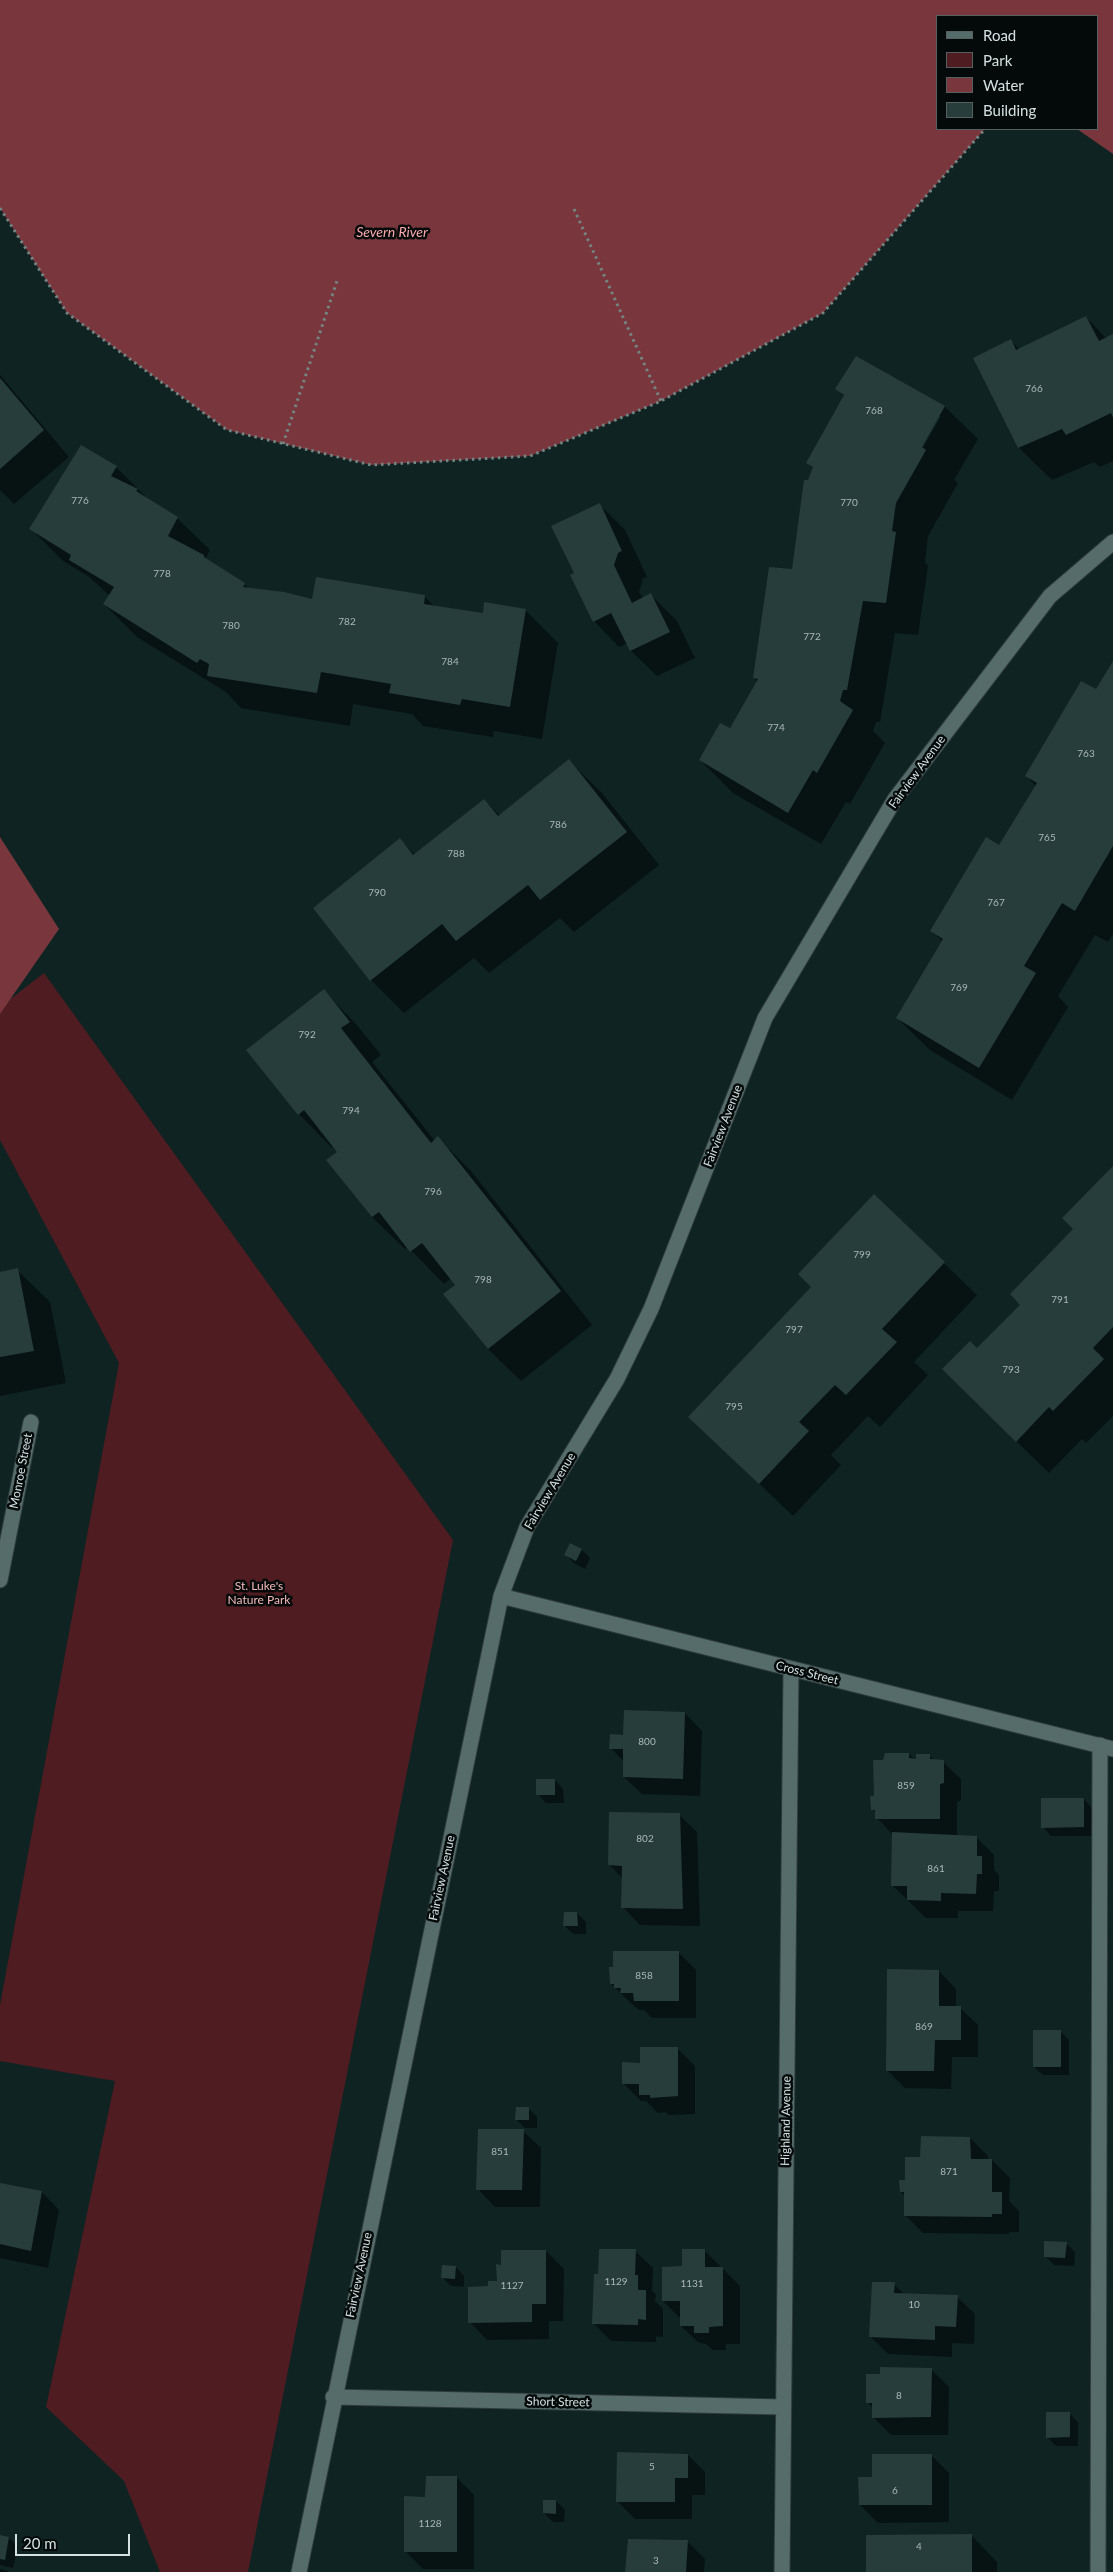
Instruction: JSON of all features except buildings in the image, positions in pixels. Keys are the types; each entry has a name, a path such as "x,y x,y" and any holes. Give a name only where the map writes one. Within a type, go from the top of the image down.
{"street":[{"name":"Fairview Avenue","path":"299,2572 333,2397 501,1596 527,1527 617,1379 651,1309 765,1018 895,799 1050,596 1113,542"},
{"name":"Monroe Street","path":"0,1580 31,1422"},
{"name":"Cross Street","path":"501,1596 1106,1747"},
{"name":"Highland Avenue","path":"782,2572 791,1669"},
{"path":"1098,2572 1106,1747"},
{"name":"Short Street","path":"333,2397 783,2407"}],"path":[{"path":"0,208 67,312 227,430 371,464 530,456 661,402 823,313 984,130"},
{"path":"574,209 661,402"},
{"path":"283,444 338,278"}],"green space":[{"name":"St. Luke's Nature Park","path":"44,973 453,1540 248,2572 160,2572 124,2481 46,2407 115,2081 0,2061 0,2005 119,1363 0,1140 0,1007"}],"water":[{"name":"Severn River","path":"0,0 1113,0 1113,154 1078,130 1098,130 1098,15 936,15 936,130 984,130 823,313 661,401 530,456 371,465 227,430 67,313 0,208"},
{"path":"0,837 59,929 0,1014"}]}
